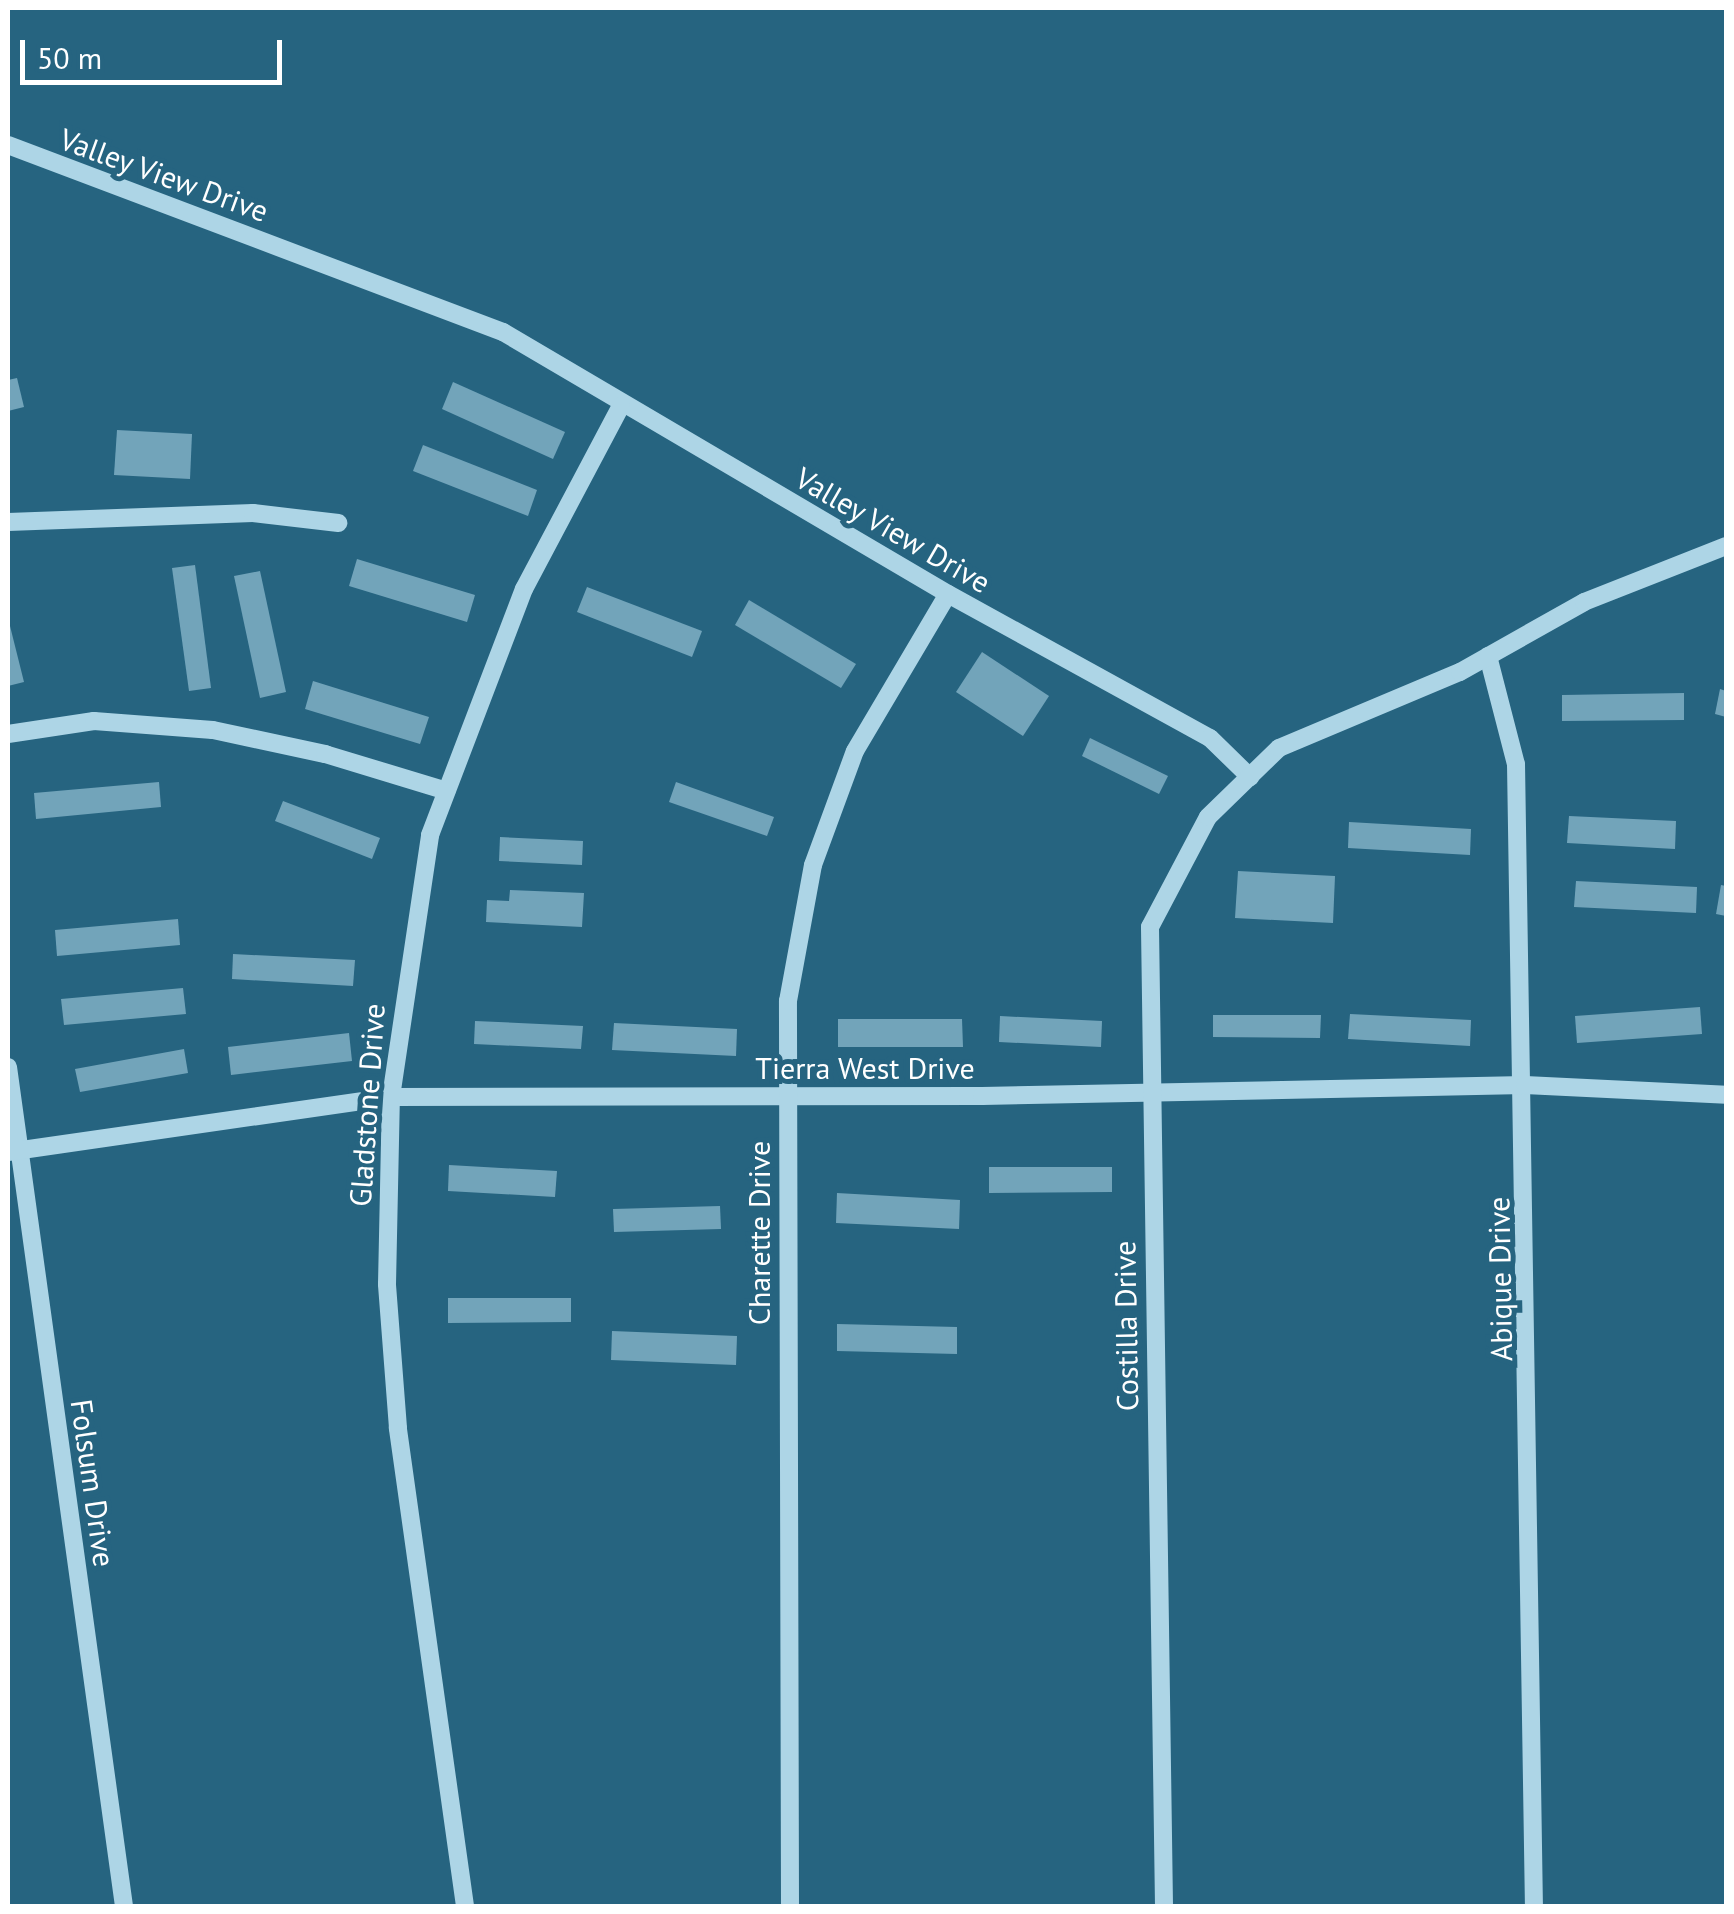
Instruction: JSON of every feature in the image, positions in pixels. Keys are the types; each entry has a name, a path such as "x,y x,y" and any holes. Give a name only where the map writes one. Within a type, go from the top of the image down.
{"street":[{"name":"Valley View Drive","path":"8,144 503,332 621,406 948,594 1210,738 1250,777"},
{"name":"Gladstone Drive","path":"465,1906 398,1428 386,1266 391,1097 430,835 524,590 621,406"},
{"path":"8,522 254,513 338,523"},
{"path":"1250,777 1279,748 1488,656 1584,602 1726,546"},
{"name":"Charette Drive","path":"790,1906 788,1001 813,865 855,751 948,594"},
{"name":"Abique Drive","path":"1488,656 1516,764 1525,1085 1534,1906"},
{"path":"8,734 94,722 213,730 324,754 447,792"},
{"name":"Costilla Drive","path":"1164,1906 1150,927 1208,817 1250,777"},
{"name":"Folsum Drive","path":"8,1066 13,1151 124,1906"},
{"name":"Tierra West Drive","path":"13,1151 391,1097 1525,1085 1726,1095"}],"building":[{"path":"17,378 24,407 8,411 8,380"},
{"path":"453,382 565,432 553,459 442,409"},
{"path":"117,430 192,434 190,479 114,475"},
{"path":"423,445 537,490 528,516 413,471"},
{"path":"357,559 475,595 467,622 349,586"},
{"path":"195,565 211,688 189,691 172,568"},
{"path":"260,571 286,692 260,698 234,576"},
{"path":"587,587 702,631 692,657 577,612"},
{"path":"749,600 856,664 841,688 735,625"},
{"path":"8,618 24,682 8,686"},
{"path":"982,652 1049,696 1023,736 956,692"},
{"path":"313,681 429,717 420,744 305,709"},
{"path":"1720,689 1726,691 1726,717 1715,714"},
{"path":"1684,693 1684,720 1562,721 1562,695"},
{"path":"1090,738 1168,776 1159,794 1082,756"},
{"path":"159,782 161,807 36,819 34,793"},
{"path":"676,782 774,817 767,836 669,802"},
{"path":"283,801 380,838 372,859 275,821"},
{"path":"1569,816 1676,821 1675,849 1567,843"},
{"path":"1349,822 1471,829 1470,855 1348,848"},
{"path":"500,837 583,841 582,865 499,861"},
{"path":"1238,871 1335,876 1333,923 1235,918"},
{"path":"1576,881 1697,887 1696,913 1574,907"},
{"path":"1721,885 1726,886 1726,916 1716,914"},
{"path":"510,890 584,893 582,927 486,922 487,900 509,901"},
{"path":"178,919 180,945 57,956 55,930"},
{"path":"233,954 355,960 353,986 232,979"},
{"path":"183,988 186,1014 64,1025 61,999"},
{"path":"1700,1007 1702,1034 1577,1043 1575,1016"},
{"path":"1350,1014 1471,1020 1470,1046 1348,1039"},
{"path":"1213,1015 1321,1015 1320,1038 1213,1037"},
{"path":"1000,1016 1102,1021 1101,1047 999,1042"},
{"path":"838,1019 962,1019 963,1047 838,1047"},
{"path":"475,1021 583,1026 581,1049 474,1044"},
{"path":"614,1023 737,1029 736,1056 612,1050"},
{"path":"349,1033 352,1061 231,1075 228,1047"},
{"path":"184,1049 188,1073 80,1092 75,1069"},
{"path":"449,1165 557,1171 555,1197 448,1191"},
{"path":"989,1167 1112,1167 1112,1192 989,1193"},
{"path":"837,1193 960,1200 959,1229 836,1223"},
{"path":"720,1206 721,1229 614,1232 613,1209"},
{"path":"448,1298 571,1298 571,1322 448,1323"},
{"path":"837,1324 957,1327 957,1354 837,1351"},
{"path":"612,1331 737,1336 736,1365 611,1360"}]}
